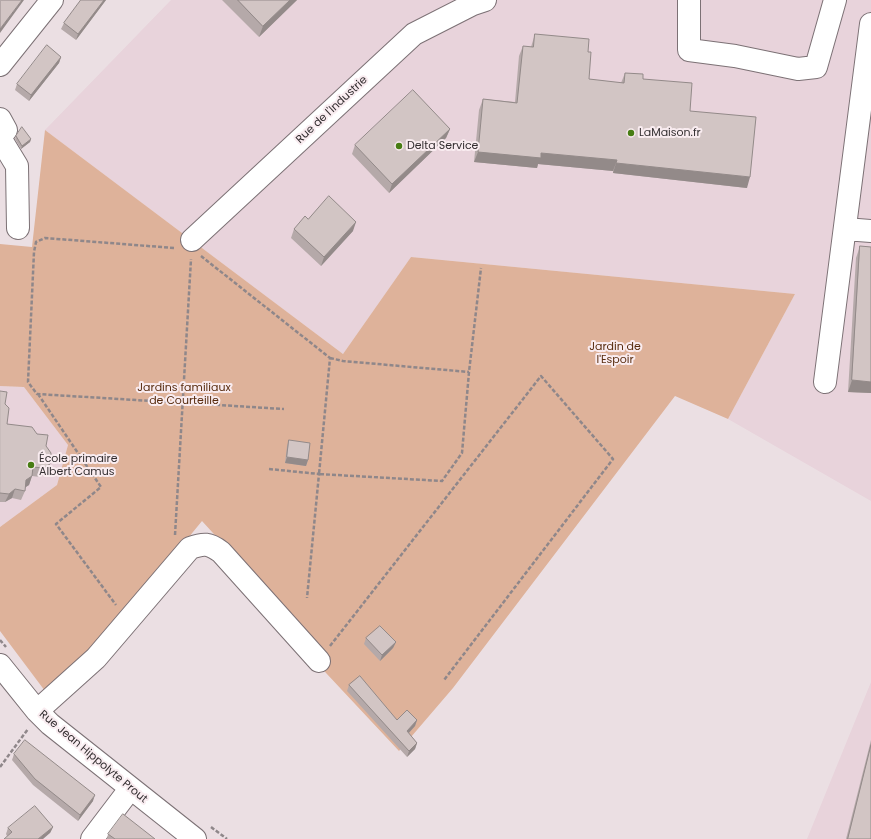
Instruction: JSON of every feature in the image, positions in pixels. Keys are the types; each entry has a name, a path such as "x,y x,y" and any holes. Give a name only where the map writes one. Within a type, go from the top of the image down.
{"street":[{"path":"0,65 52,0"},
{"name":"Rue de l'Industrie","path":"189,250 414,34 473,4 485,0"},
{"path":"689,0 689,50 735,56 798,69 816,67 835,0"},
{"path":"825,382 871,24"},
{"path":"0,118 6,130 0,137 18,166 18,228"},
{"path":"845,229 871,231"},
{"path":"37,711 96,658 190,548 201,544 213,546 221,552 318,661"},
{"name":"Rue Jean Hippolyte Prout","path":"0,665 37,711 50,724 130,789 195,839"},
{"path":"92,839 130,789"}],"path":[{"path":"128,620 56,524 101,487 28,382 34,252 36,242 45,238 189,250 330,358 343,362 468,372"},
{"path":"175,536 183,403 189,250"},
{"path":"269,469 319,474 442,481 462,453 468,372 481,268"},
{"path":"307,598 330,358"},
{"path":"318,661 541,376 613,459 444,680"},
{"path":"37,394 284,409"},
{"path":"0,767 26,733 37,711"}],"shaded area":[{"path":"171,0 871,0 871,501 728,419 795,294 411,257 343,354 45,130"},
{"name":"École primaire Albert Camus","path":"0,386 24,387 68,445 57,485 0,527"},
{"path":"871,682 871,839 807,839"}],"green space":[{"name":"Jardins familiaux de Courteille","path":"45,130 343,354 411,257 795,294 728,419 675,396 453,688 399,751 312,658 318,648 202,521 98,648 48,695 0,631 0,527 57,485 68,445 24,387 0,386 0,244 32,247"}],"building":[{"path":"22,0 0,29 0,1"},
{"path":"81,0 104,0 78,34 64,23"},
{"path":"238,0 290,0 263,26"},
{"path":"535,34 589,39 588,52 591,52 589,79 624,83 625,73 643,74 643,79 692,83 690,111 756,117 750,177 616,163 617,160 541,153 541,158 478,152 483,99 517,103 523,46 533,47"},
{"path":"47,45 61,57 31,95 17,84"},
{"name":"Delta Service","path":"413,90 450,129 392,184 355,145"},
{"path":"22,127 31,139 22,146 16,136"},
{"path":"329,196 356,222 324,257 294,229 305,216 308,219"},
{"path":"860,246 871,247 871,382 852,380"},
{"path":"0,391 7,392 5,404 9,408 7,424 32,427 37,434 48,435 46,446 51,453 50,464 43,468 33,467 32,476 26,480 25,491 15,489 9,494 0,493"},
{"path":"289,440 310,443 308,460 287,457"},
{"path":"380,626 396,642 382,655 366,638"},
{"path":"360,676 397,720 407,710 417,720 407,731 417,743 409,751 349,685"},
{"path":"25,740 95,795 80,815 35,779 14,754"},
{"path":"871,745 871,839 848,839"},
{"path":"35,806 53,827 38,839 4,839 12,832 8,828"},
{"path":"123,814 155,839 115,839 108,834"}],"place":[{"name":"LaMaison.fr","path":"631,133"},
{"name":"Delta Service","path":"399,146"},
{"name":"École primaire Albert Camus","path":"31,465"}],"park label":[{"name":"Jardin de l'Espoir","path":"615,353"}]}
